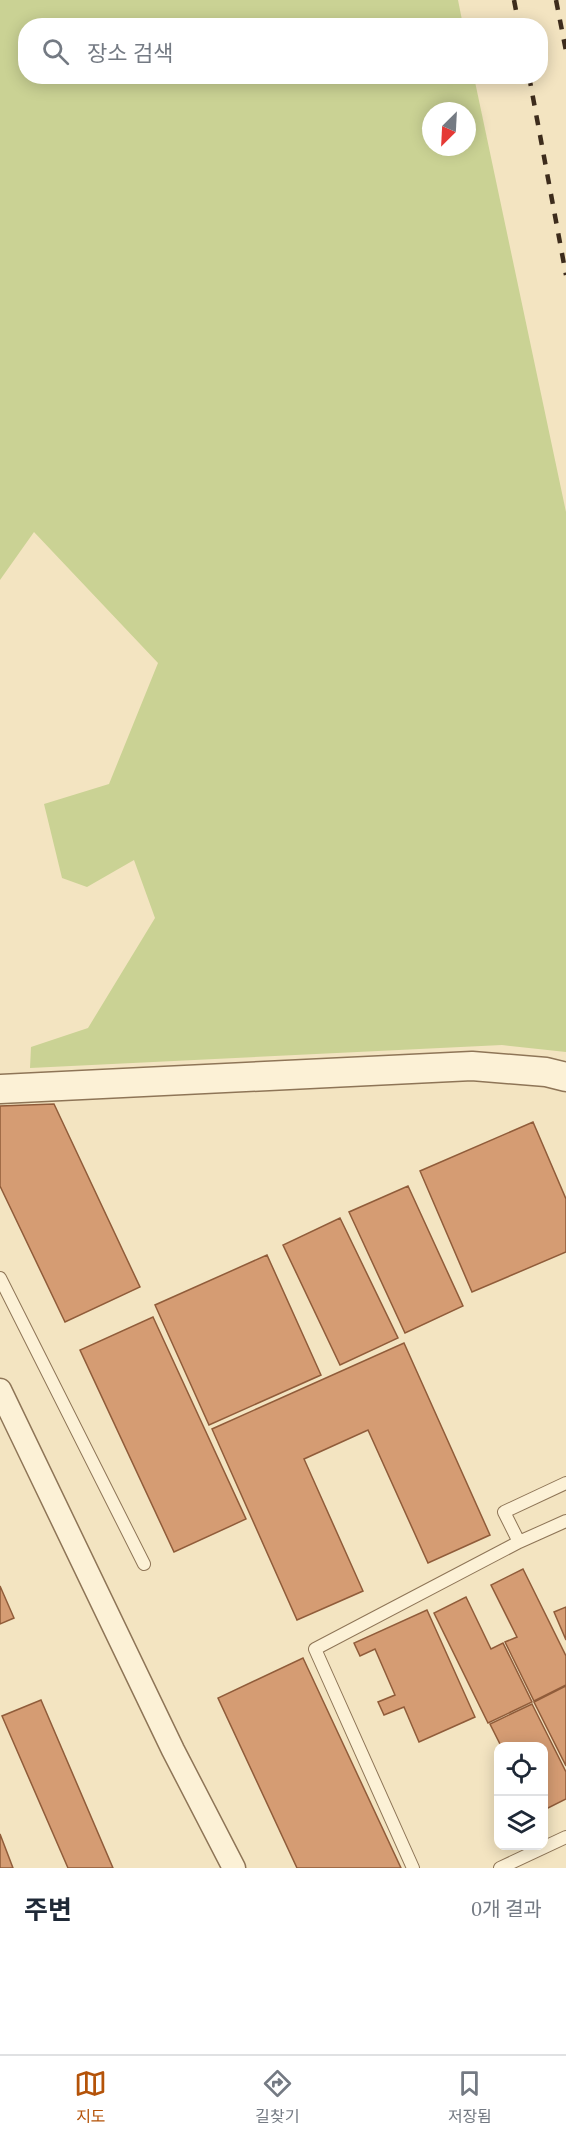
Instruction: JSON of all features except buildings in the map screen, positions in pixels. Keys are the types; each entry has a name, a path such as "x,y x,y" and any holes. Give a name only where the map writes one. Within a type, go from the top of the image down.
{"street":[{"path":"0,1089 472,1066 546,1072 566,1077"},
{"path":"0,1390 173,1750 234,1868"}],"lane":[{"path":"0,1278 144,1564"},
{"path":"519,1542 504,1512 566,1483"},
{"path":"413,1868 315,1649 519,1542 566,1521"},
{"path":"500,1868 566,1837"}],"green space":[{"path":"0,0 458,0 462,18 18,18 18,84 475,84 566,512 566,1052 502,1045 30,1068 31,1047 88,1028 155,918 134,860 87,887 62,878 44,804 109,784 158,663 34,532 0,580"}],"railway":[{"path":"514,0 517,18"},
{"path":"556,0 566,51"},
{"path":"530,84 566,275"}]}
